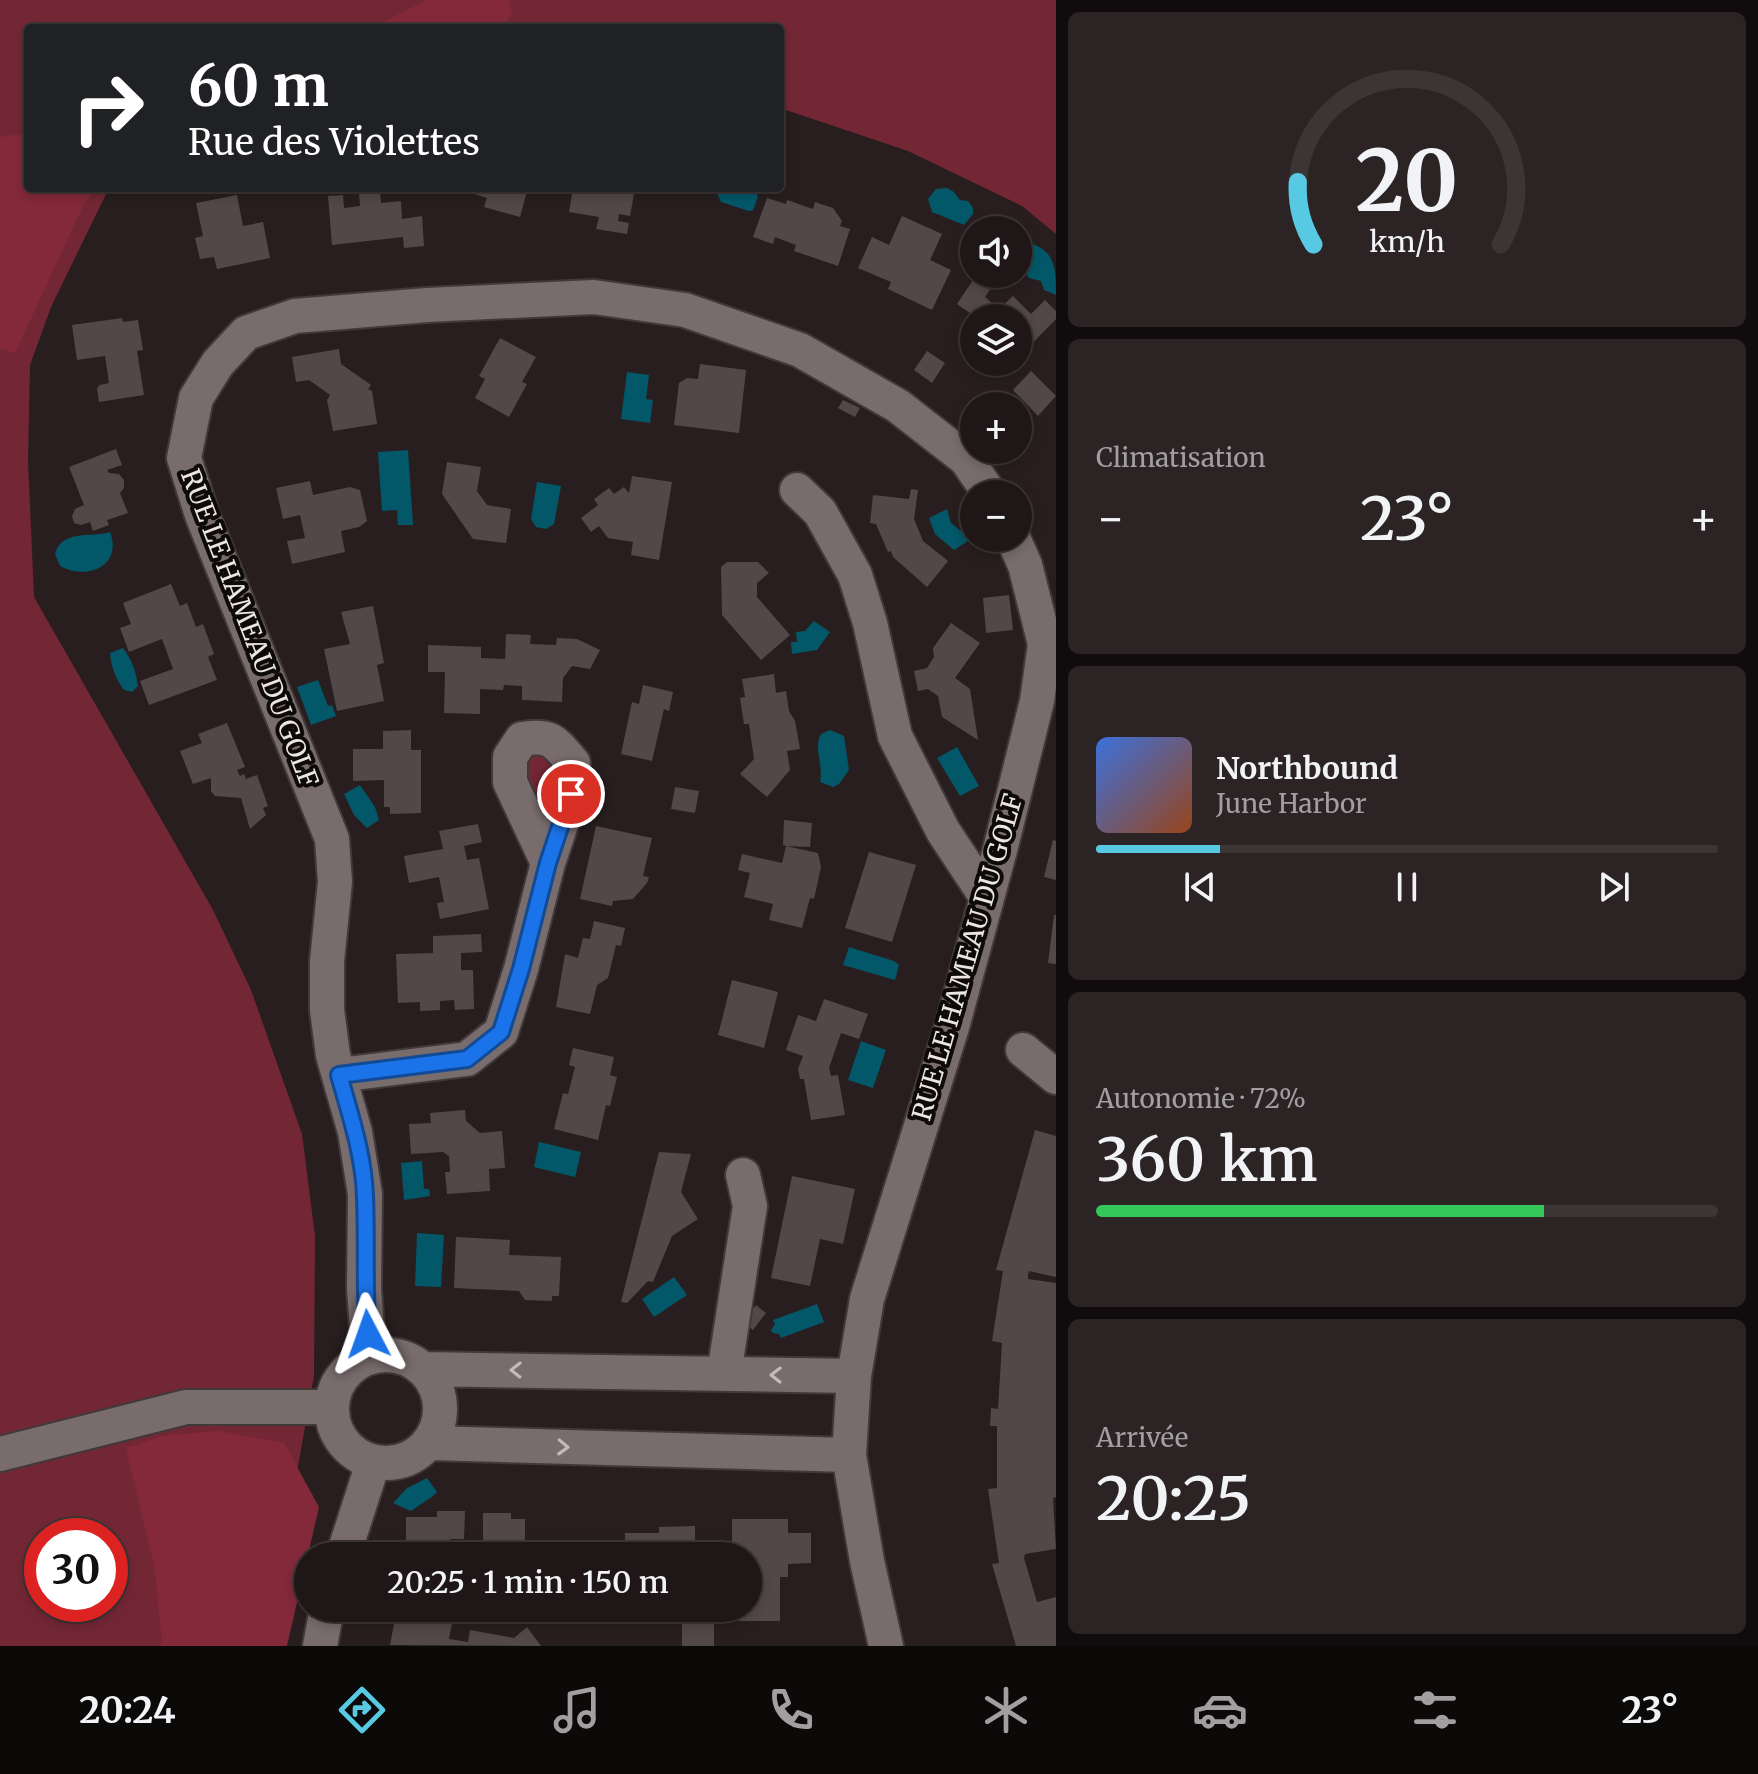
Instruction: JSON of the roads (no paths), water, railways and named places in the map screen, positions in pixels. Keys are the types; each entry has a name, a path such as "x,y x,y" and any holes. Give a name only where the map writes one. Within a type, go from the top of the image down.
{"street":[{"name":"RUE LE HAMEAU DU GOLF","path":"369,1356 364,1289 365,1194 355,1132 333,1055 327,1010 327,961 335,882 332,839 202,515 184,458 196,398 218,363 246,333 295,316 427,305 594,297 685,310 800,350 898,406 966,459 980,480"},
{"path":"797,490 820,512 855,575 870,623 895,736 943,831 986,896"},
{"name":"RUE LE HAMEAU DU GOLF","path":"886,1646 867,1561 849,1455 854,1376 867,1299 952,1027 1037,701 1045,644 1019,552"},
{"path":"339,1075 467,1059 501,1032 548,863"},
{"path":"1023,1050 1056,1077"},
{"path":"724,1374 750,1206 743,1175"},
{"path":"398,1355 423,1369 438,1391 440,1405 441,1418 430,1443 405,1461 373,1463 350,1452 335,1432 330,1407 336,1385 350,1367 369,1356 398,1355"},
{"path":"423,1369 854,1376"},
{"path":"0,1454 186,1407 330,1407"},
{"path":"430,1443 849,1455"},
{"path":"348,1542 373,1463"},
{"path":"320,1646 324,1622"}],"water":[{"path":"947,188 960,200 968,201 973,214 960,216 960,223 932,212 928,199 936,189"},
{"path":"753,192 758,197 753,210 749,211 721,202 717,193"},
{"path":"1032,244 1045,251 1053,263 1056,295 1044,290 1041,281 1032,279"},
{"path":"627,372 649,375 646,399 653,400 650,423 621,419"},
{"path":"408,450 413,525 398,525 397,510 382,511 378,452"},
{"path":"537,482 561,486 554,524 546,529 536,527 531,519"},
{"path":"947,509 951,523 960,530 960,546 954,550 935,534 929,518"},
{"path":"110,532 113,544 111,554 100,567 81,572 60,566 55,554 64,541"},
{"path":"814,621 830,632 817,650 792,654 791,642 797,642 796,632 805,631"},
{"path":"123,648 135,671 138,686 132,692 124,690 111,663 110,653"},
{"path":"318,680 328,706 332,705 336,716 311,725 297,687"},
{"path":"830,730 844,736 849,770 833,787 820,782 818,751 821,734"},
{"path":"957,747 979,786 960,796 937,758"},
{"path":"360,785 375,807 379,820 367,828 354,815 344,794"},
{"path":"849,947 894,961 899,965 895,980 843,965"},
{"path":"861,1041 886,1050 873,1088 848,1080"},
{"path":"539,1142 581,1152 575,1177 534,1167"},
{"path":"422,1161 424,1189 429,1189 430,1196 404,1200 401,1163"},
{"path":"417,1233 444,1235 441,1287 415,1286"},
{"path":"674,1277 687,1295 654,1317 642,1299"},
{"path":"817,1304 824,1322 781,1338 771,1330 775,1324 773,1320"},
{"path":"427,1478 437,1492 433,1496 411,1511 393,1503 407,1488"}]}
